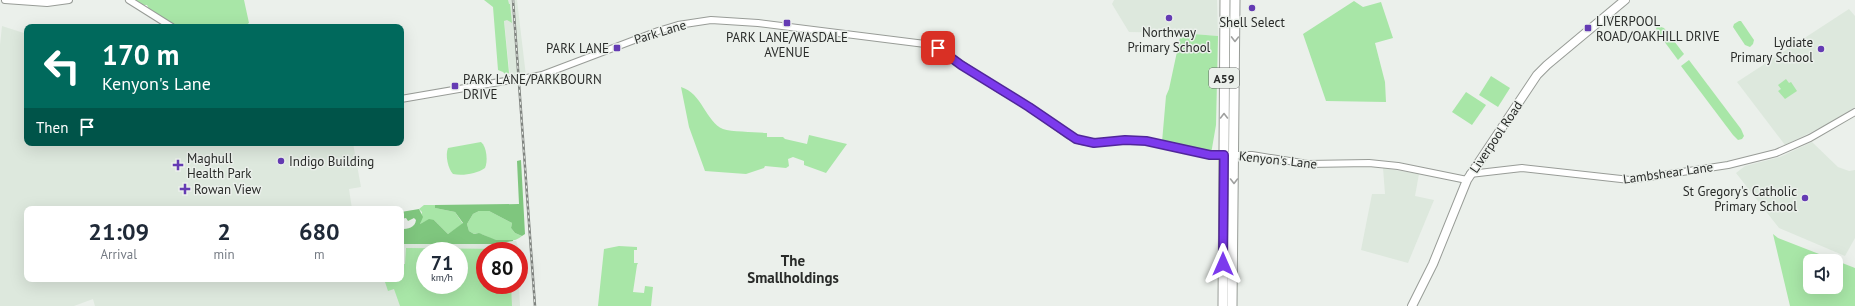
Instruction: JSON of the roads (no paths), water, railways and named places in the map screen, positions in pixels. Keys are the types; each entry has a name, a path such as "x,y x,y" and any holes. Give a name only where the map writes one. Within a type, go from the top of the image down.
{"highway":[{"name":"A59","path":"1223,306 1225,0"},
{"name":"A59","path":"1232,306 1235,0"}],"main road":[{"name":"Liverpool Road","path":"1412,306 1433,264 1469,177 1542,70 1625,0"}],"street":[{"path":"5,0 34,3 69,0"},
{"path":"129,0 167,24"},
{"name":"Park Lane","path":"404,98 542,75 658,30 700,21 740,21 926,43"},
{"name":"Kenyon's Lane","path":"926,43 938,48 961,65 1029,107 1076,139 1094,143 1125,140 1146,141 1210,155 1257,155 1308,164 1369,163 1469,177"},
{"name":"Lambshear Lane","path":"1469,177 1522,168 1630,180 1728,165 1776,153 1810,138 1855,112"}],"railway":[{"path":"513,0 535,306"}],"place":[{"name":"Shell Select","path":"1252,8"},
{"name":"Northway Primary School","path":"1169,18"},
{"name":"PARK LANE/WASDALE AVENUE","path":"787,23"},
{"name":"LIVERPOOL ROAD/OAKHILL DRIVE","path":"1588,28"},
{"name":"PARK LANE","path":"617,48"},
{"name":"Lydiate Primary School","path":"1821,49"},
{"name":"PARK LANE/PARKBOURN DRIVE","path":"455,86"},
{"name":"Indigo Building","path":"281,161"},
{"name":"Maghull Health Park","path":"178,165"},
{"name":"Rowan View","path":"185,189"},
{"name":"St Gregory's Catholic Primary School","path":"1805,198"}],"district":[{"name":"The Smallholdings","path":"793,268"}]}
